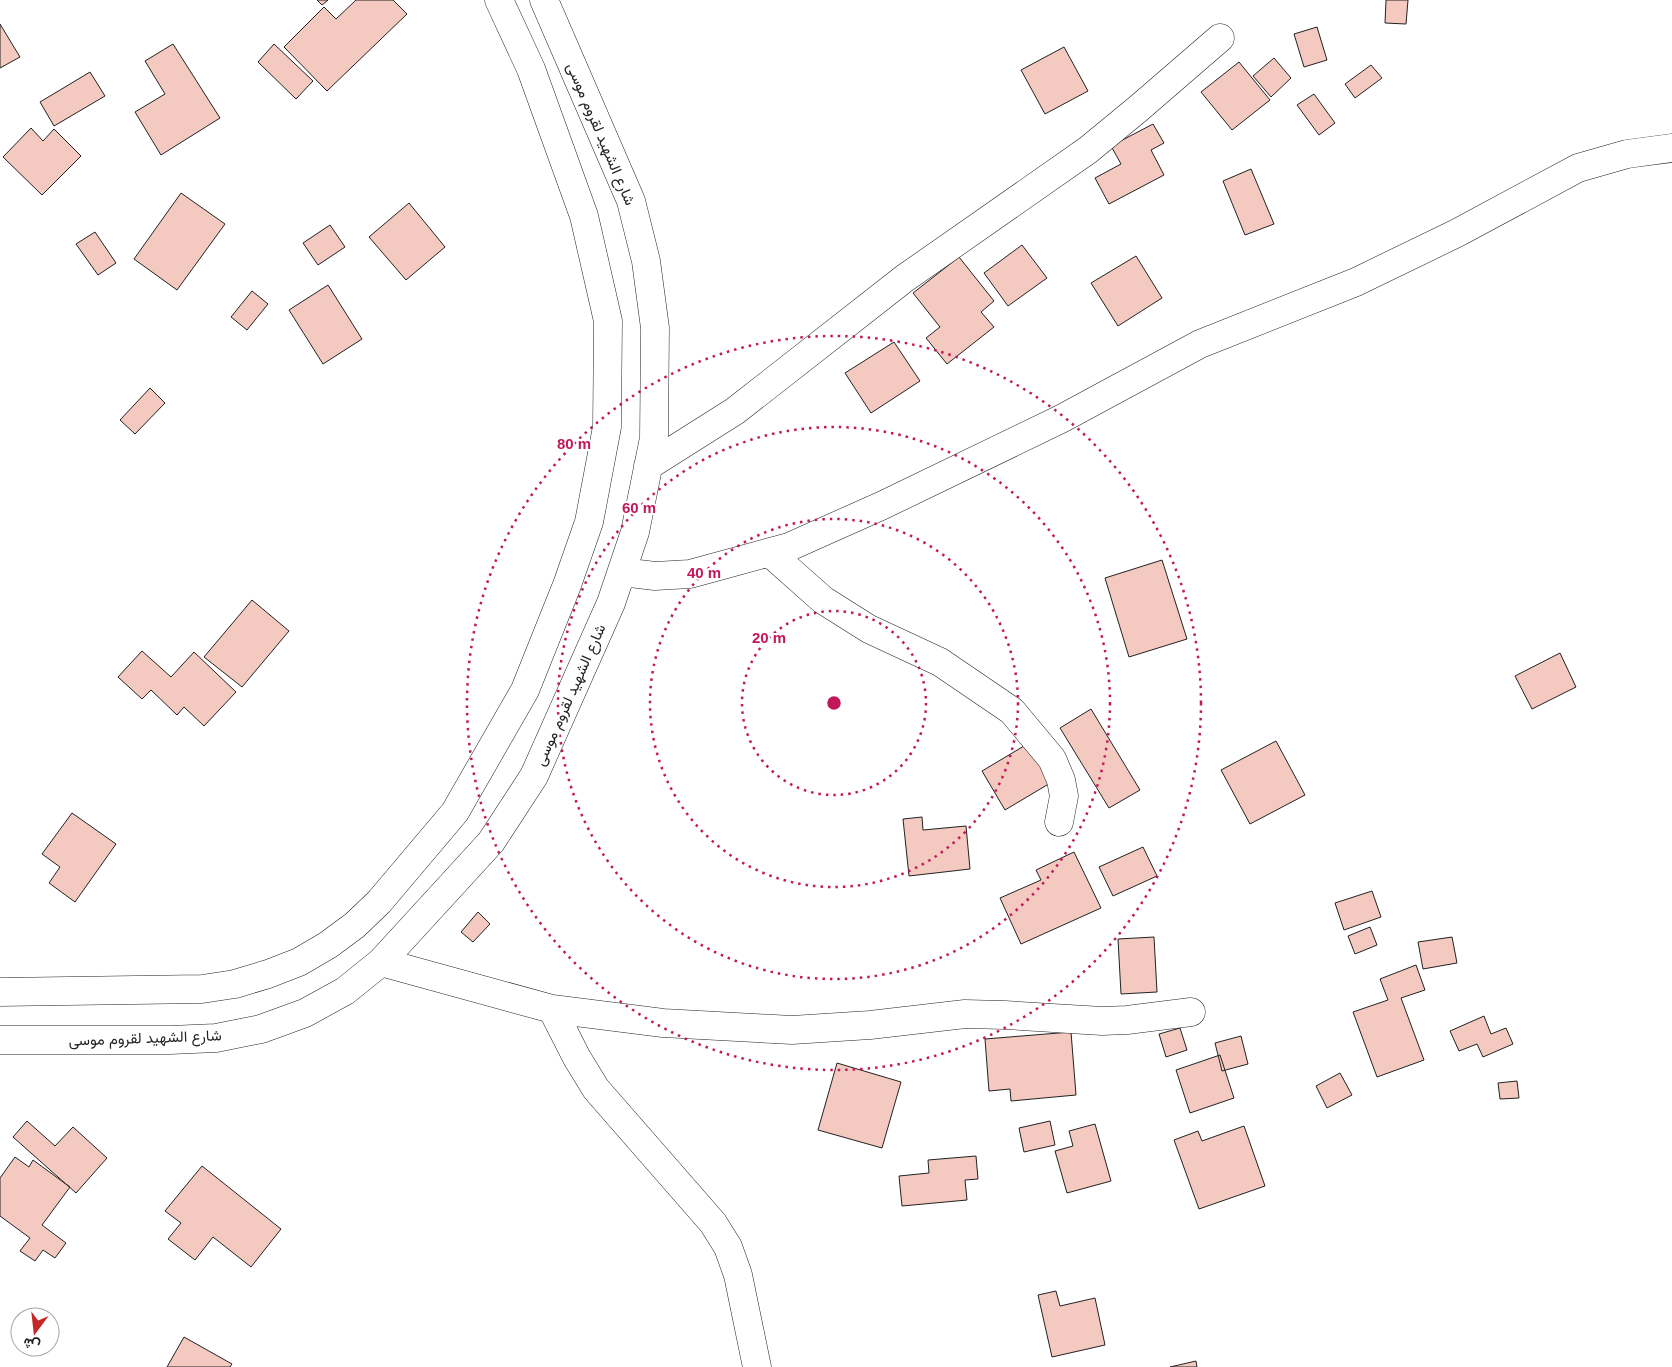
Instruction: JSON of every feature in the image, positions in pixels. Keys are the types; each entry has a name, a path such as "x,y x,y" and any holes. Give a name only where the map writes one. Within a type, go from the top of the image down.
{"street":[{"path":"0,992 202,989 235,984 268,974 306,957 355,925 379,902 455,812 525,690 567,586 589,522 607,427 608,321 584,216 531,69 499,0"},
{"name":"شارع الشهيد لقروم موسى","path":"0,1040 216,1038 261,1029 305,1013 345,991 381,962 491,842 534,776 612,603 635,532 654,438 655,328 646,260 631,201 544,0"},
{"path":"648,466 735,410 906,278 1088,150 1220,38"},
{"path":"622,572 655,576 690,574 789,547 881,506 1061,419 1200,344 1356,282 1457,233 1578,168 1627,154 1672,148"},
{"path":"770,553 822,600 869,630 940,662 1012,711 1052,759 1061,780 1064,796 1059,822"},
{"path":"381,962 552,1009 663,1023 792,1030 870,1025 965,1014 1102,1021 1127,1020 1191,1012"},
{"path":"552,1009 576,1058 596,1089 713,1224 728,1247 738,1276 757,1367"}],"building":[{"path":"317,0 328,0 322,5"},
{"path":"356,0 393,0 407,14 327,91 284,47 324,7 336,19"},
{"path":"1386,0 1408,0 1406,24 1385,23"},
{"path":"0,24 20,57 0,68"},
{"path":"1317,27 1327,60 1304,67 1294,34"},
{"path":"173,44 220,118 161,155 135,112 165,94 145,61"},
{"path":"274,44 313,81 296,99 258,62"},
{"path":"1064,47 1088,91 1045,114 1021,70"},
{"path":"1274,58 1291,78 1271,97 1253,76"},
{"path":"1239,62 1270,100 1232,130 1201,92"},
{"path":"1371,65 1382,78 1355,98 1345,84"},
{"path":"90,72 105,96 54,126 40,102"},
{"path":"1314,94 1335,123 1319,135 1297,105"},
{"path":"1153,124 1164,143 1151,150 1164,175 1109,204 1095,178 1121,164 1111,146"},
{"path":"31,128 43,141 54,129 81,156 42,195 3,157"},
{"path":"1251,169 1274,224 1245,235 1223,181"},
{"path":"181,193 225,224 177,290 134,259"},
{"path":"409,203 445,247 406,280 369,237"},
{"path":"330,225 345,247 318,265 303,243"},
{"path":"95,232 116,263 98,275 76,244"},
{"path":"1022,245 1047,278 1008,306 984,273"},
{"path":"1136,256 1162,298 1118,326 1091,283"},
{"path":"959,257 994,301 981,312 994,327 947,364 926,338 940,327 913,293"},
{"path":"328,285 362,339 323,364 289,310"},
{"path":"252,291 268,304 247,330 231,317"},
{"path":"894,342 920,381 871,413 845,373"},
{"path":"150,388 165,403 135,434 120,420"},
{"path":"1162,560 1187,639 1129,657 1105,578"},
{"path":"252,600 289,631 242,687 204,657"},
{"path":"142,651 171,677 194,652 236,692 204,726 184,707 177,715 151,690 142,699 118,677"},
{"path":"1560,653 1576,687 1532,709 1515,676"},
{"path":"1091,709 1140,790 1109,808 1060,728"},
{"path":"1276,741 1305,795 1250,824 1221,770"},
{"path":"1029,743 1052,782 1005,810 982,771"},
{"path":"72,813 116,844 75,902 49,883 60,867 42,854"},
{"path":"922,817 923,830 966,826 970,869 909,876 903,819"},
{"path":"1143,847 1157,876 1113,896 1099,867"},
{"path":"1074,852 1101,908 1021,944 1000,898 1041,880 1036,870"},
{"path":"1372,891 1381,917 1344,930 1335,903"},
{"path":"478,912 490,924 473,942 461,932"},
{"path":"1370,927 1377,945 1355,954 1348,936"},
{"path":"1154,937 1157,992 1121,994 1118,939"},
{"path":"1452,937 1457,963 1423,969 1418,942"},
{"path":"1416,965 1425,990 1401,998 1424,1060 1377,1077 1353,1012 1388,1000 1380,979"},
{"path":"1484,1016 1491,1034 1506,1028 1513,1044 1483,1057 1477,1044 1459,1051 1450,1031"},
{"path":"1180,1028 1187,1050 1166,1057 1159,1034"},
{"path":"1071,1032 1076,1095 1011,1101 1010,1089 989,1091 985,1039"},
{"path":"1241,1036 1248,1064 1222,1071 1215,1043"},
{"path":"1220,1055 1234,1098 1190,1113 1176,1070"},
{"path":"837,1063 901,1082 882,1148 818,1130"},
{"path":"1340,1073 1352,1095 1327,1108 1316,1086"},
{"path":"1517,1081 1519,1098 1500,1099 1498,1083"},
{"path":"27,1121 55,1146 73,1127 107,1158 76,1193 13,1137"},
{"path":"1050,1121 1055,1145 1024,1152 1019,1128"},
{"path":"1095,1124 1111,1181 1067,1193 1055,1151 1073,1146 1069,1131"},
{"path":"1244,1126 1265,1186 1199,1209 1174,1140 1198,1131 1202,1141"},
{"path":"976,1156 978,1179 965,1180 967,1200 902,1206 899,1176 929,1173 928,1160"},
{"path":"15,1157 29,1167 33,1160 70,1187 42,1225 66,1243 55,1258 43,1250 35,1261 20,1251 30,1238 0,1216 0,1178"},
{"path":"202,1166 281,1229 251,1267 213,1237 195,1260 168,1239 181,1223 165,1211"},
{"path":"1056,1291 1060,1306 1095,1298 1105,1345 1052,1357 1038,1295"},
{"path":"184,1337 232,1364 230,1367 167,1367"},
{"path":"1196,1361 1197,1367 1170,1367"}]}
